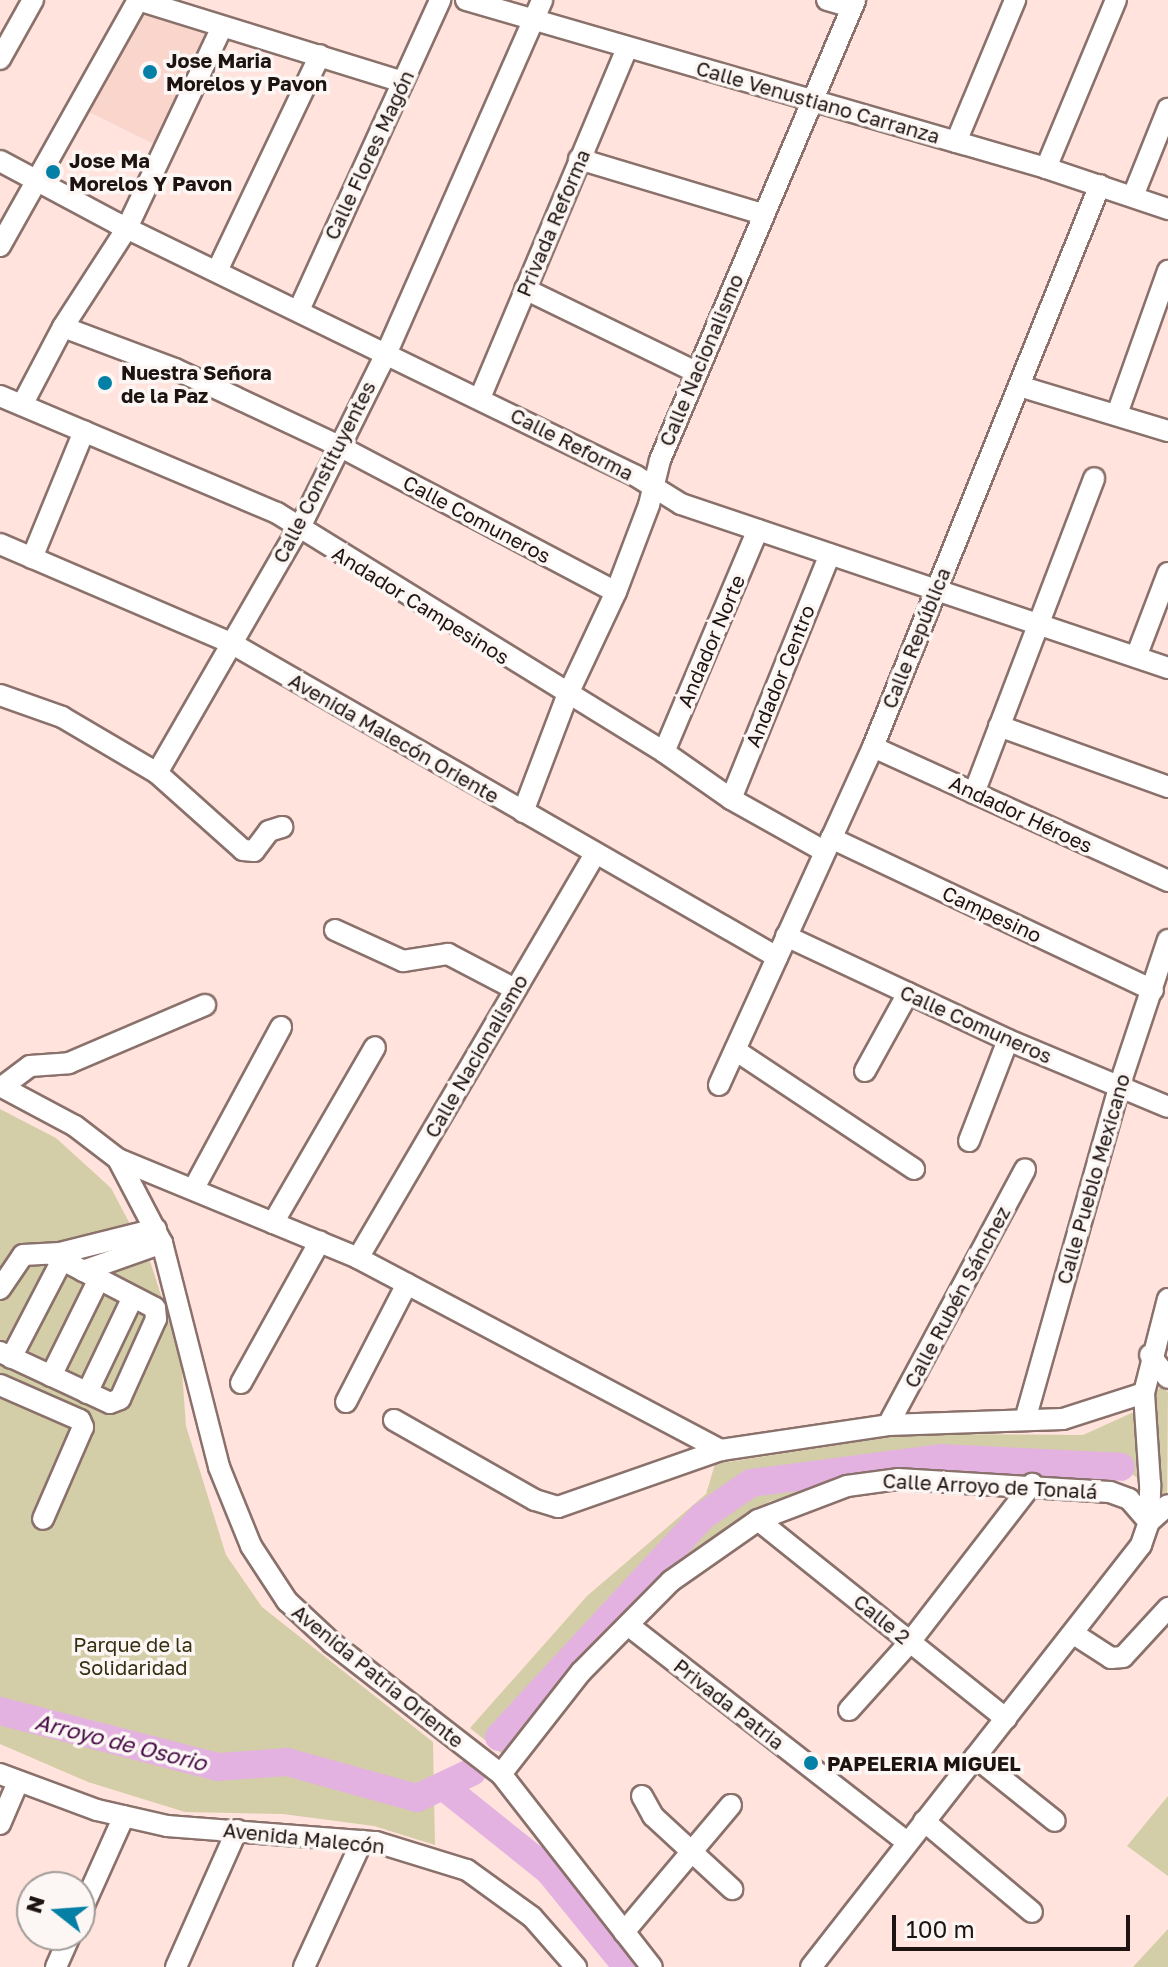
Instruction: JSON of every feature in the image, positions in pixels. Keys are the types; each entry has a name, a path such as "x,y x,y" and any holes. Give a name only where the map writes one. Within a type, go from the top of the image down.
{"street":[{"path":"0,59 33,0"},
{"path":"0,246 138,0 403,82"},
{"name":"Calle Flores Magón","path":"299,310 440,0"},
{"name":"Calle Venustiano Carranza","path":"466,0 1046,168 1168,209"},
{"name":"Calle Constituyentes","path":"157,773 299,528 337,445 387,352 536,21 542,0"},
{"path":"827,0 854,4"},
{"path":"956,142 1015,0"},
{"path":"1046,168 1116,0"},
{"name":"Calle Nacionalismo","path":"523,812 567,696 616,592 696,372 854,4"},
{"path":"22,405 63,327 127,228 222,27"},
{"name":"Privada Reforma","path":"480,398 627,49"},
{"path":"217,271 320,55"},
{"path":"1133,196 1168,109"},
{"path":"579,159 762,214"},
{"name":"Calle Reforma","path":"0,161 127,228 480,398 654,487 681,504 934,592 1168,668"},
{"name":"Calle República","path":"719,1085 873,747 1100,185"},
{"path":"1117,414 1168,271"},
{"path":"525,289 696,372"},
{"name":"Calle Comuneros","path":"63,327 175,369 337,445 616,592"},
{"path":"1019,386 1168,431"},
{"name":"Andador Campesinos","path":"0,396 277,513 567,696 664,752 731,799 827,844"},
{"path":"32,558 84,431"},
{"path":"974,793 1094,478"},
{"name":"Andador Norte","path":"664,752 758,530"},
{"name":"Avenida Malecón Oriente","path":"0,544 231,643 594,855 777,957"},
{"name":"Andador Centro","path":"731,799 830,554"},
{"path":"1136,657 1168,573"},
{"path":"0,695 62,717 157,773 243,850 254,851 269,831 282,827"},
{"path":"999,726 1168,787"},
{"name":"Andador Héroes","path":"873,747 1168,881"},
{"name":"Campesino","path":"827,844 1153,990"},
{"name":"Calle Nacionalismo","path":"358,1258 594,855"},
{"path":"335,930 403,961 448,954 515,989"},
{"name":"Calle Comuneros","path":"786,936 1008,1040 1168,1107"},
{"name":"Calle Pueblo Mexicano","path":"1025,1420 1119,1087 1168,940"},
{"path":"865,1071 908,993"},
{"path":"1,1087 30,1066 69,1063 205,1005"},
{"path":"194,1188 281,1027"},
{"path":"969,1141 1008,1040"},
{"path":"273,1223 375,1047"},
{"path":"735,1050 914,1169"},
{"name":"Avenida Patria Oriente","path":"1,1087 75,1126 118,1159 358,1258 721,1450"},
{"name":"Avenida Patria Oriente","path":"118,1159 159,1236 219,1467 251,1546 287,1601 332,1643 501,1774 652,1967"},
{"name":"Calle Rubén Sánchez","path":"888,1425 1025,1169"},
{"path":"0,1289 16,1259 109,1252 159,1236"},
{"path":"241,1383 320,1241"},
{"path":"51,1376 91,1275 109,1252"},
{"path":"57,1257 155,1308 156,1319 120,1399 110,1403 6,1355 57,1257"},
{"path":"346,1402 407,1284"},
{"path":"87,1393 133,1297"},
{"path":"1149,1522 1150,1484 1142,1424 1144,1393 1150,1355 1168,1299"},
{"path":"1150,1355 1168,1378"},
{"path":"0,1385 80,1420 83,1427 43,1519"},
{"path":"394,1420 551,1507 721,1450 888,1425 1063,1419 1144,1393"},
{"name":"Calle Arroyo de Tonalá","path":"501,1774 581,1672 671,1581 758,1520 873,1481 1032,1484 1117,1494 1149,1522"},
{"path":"849,1710 910,1642 1032,1484"},
{"path":"811,1967 1122,1573 1149,1522 1168,1505"},
{"name":"Calle 2","path":"758,1520 1006,1719"},
{"path":"1074,1634 1111,1658 1123,1657 1168,1608"},
{"name":"Privada Patria","path":"628,1625 907,1842"},
{"path":"975,1757 1055,1821"},
{"path":"1,1821 9,1778"},
{"name":"Avenida Malecón","path":"9,1778 124,1816 167,1826 362,1841 478,1877 532,1917 576,1967"},
{"path":"642,1796 653,1816 732,1889"},
{"path":"624,1932 731,1805"},
{"path":"96,1878 124,1816"},
{"path":"924,1821 1032,1912"},
{"path":"176,1967 237,1830"},
{"path":"304,1967 362,1841"}],"shaded area":[{"name":"Jose Maria Morelos y Pavon","path":"138,8 209,32 160,147 87,111"}],"green space":[{"name":"Parque de la Solidaridad","path":"0,1109 56,1138 111,1188 151,1264 181,1358 186,1426 226,1555 262,1607 433,1742 435,1845 374,1826 283,1814 185,1812 88,1782 0,1744"},
{"path":"1161,1387 1168,1392 1167,1500 1132,1474 879,1475 770,1501 734,1523 636,1607 506,1757 470,1728 587,1596 706,1494 715,1464 911,1434 1083,1435 1136,1411"},
{"path":"1168,1796 1168,1876 1127,1846"},
{"path":"1168,1929 1168,1967 1133,1967"}],"waterway":[{"path":"499,1737 703,1516 751,1483 940,1458 1121,1467"},
{"name":"Arroyo de Osorio","path":"0,1711 218,1767 287,1762 417,1798 472,1772"},
{"path":"443,1786 549,1871 627,1967"}],"place":[{"name":"Jose Maria Morelos y Pavon","path":"150,72"},
{"name":"Jose Ma Morelos Y Pavon","path":"53,172"},
{"name":"Nuestra Señora de la Paz","path":"105,383"},
{"name":"PAPELERIA MIGUEL","path":"811,1763"}]}
